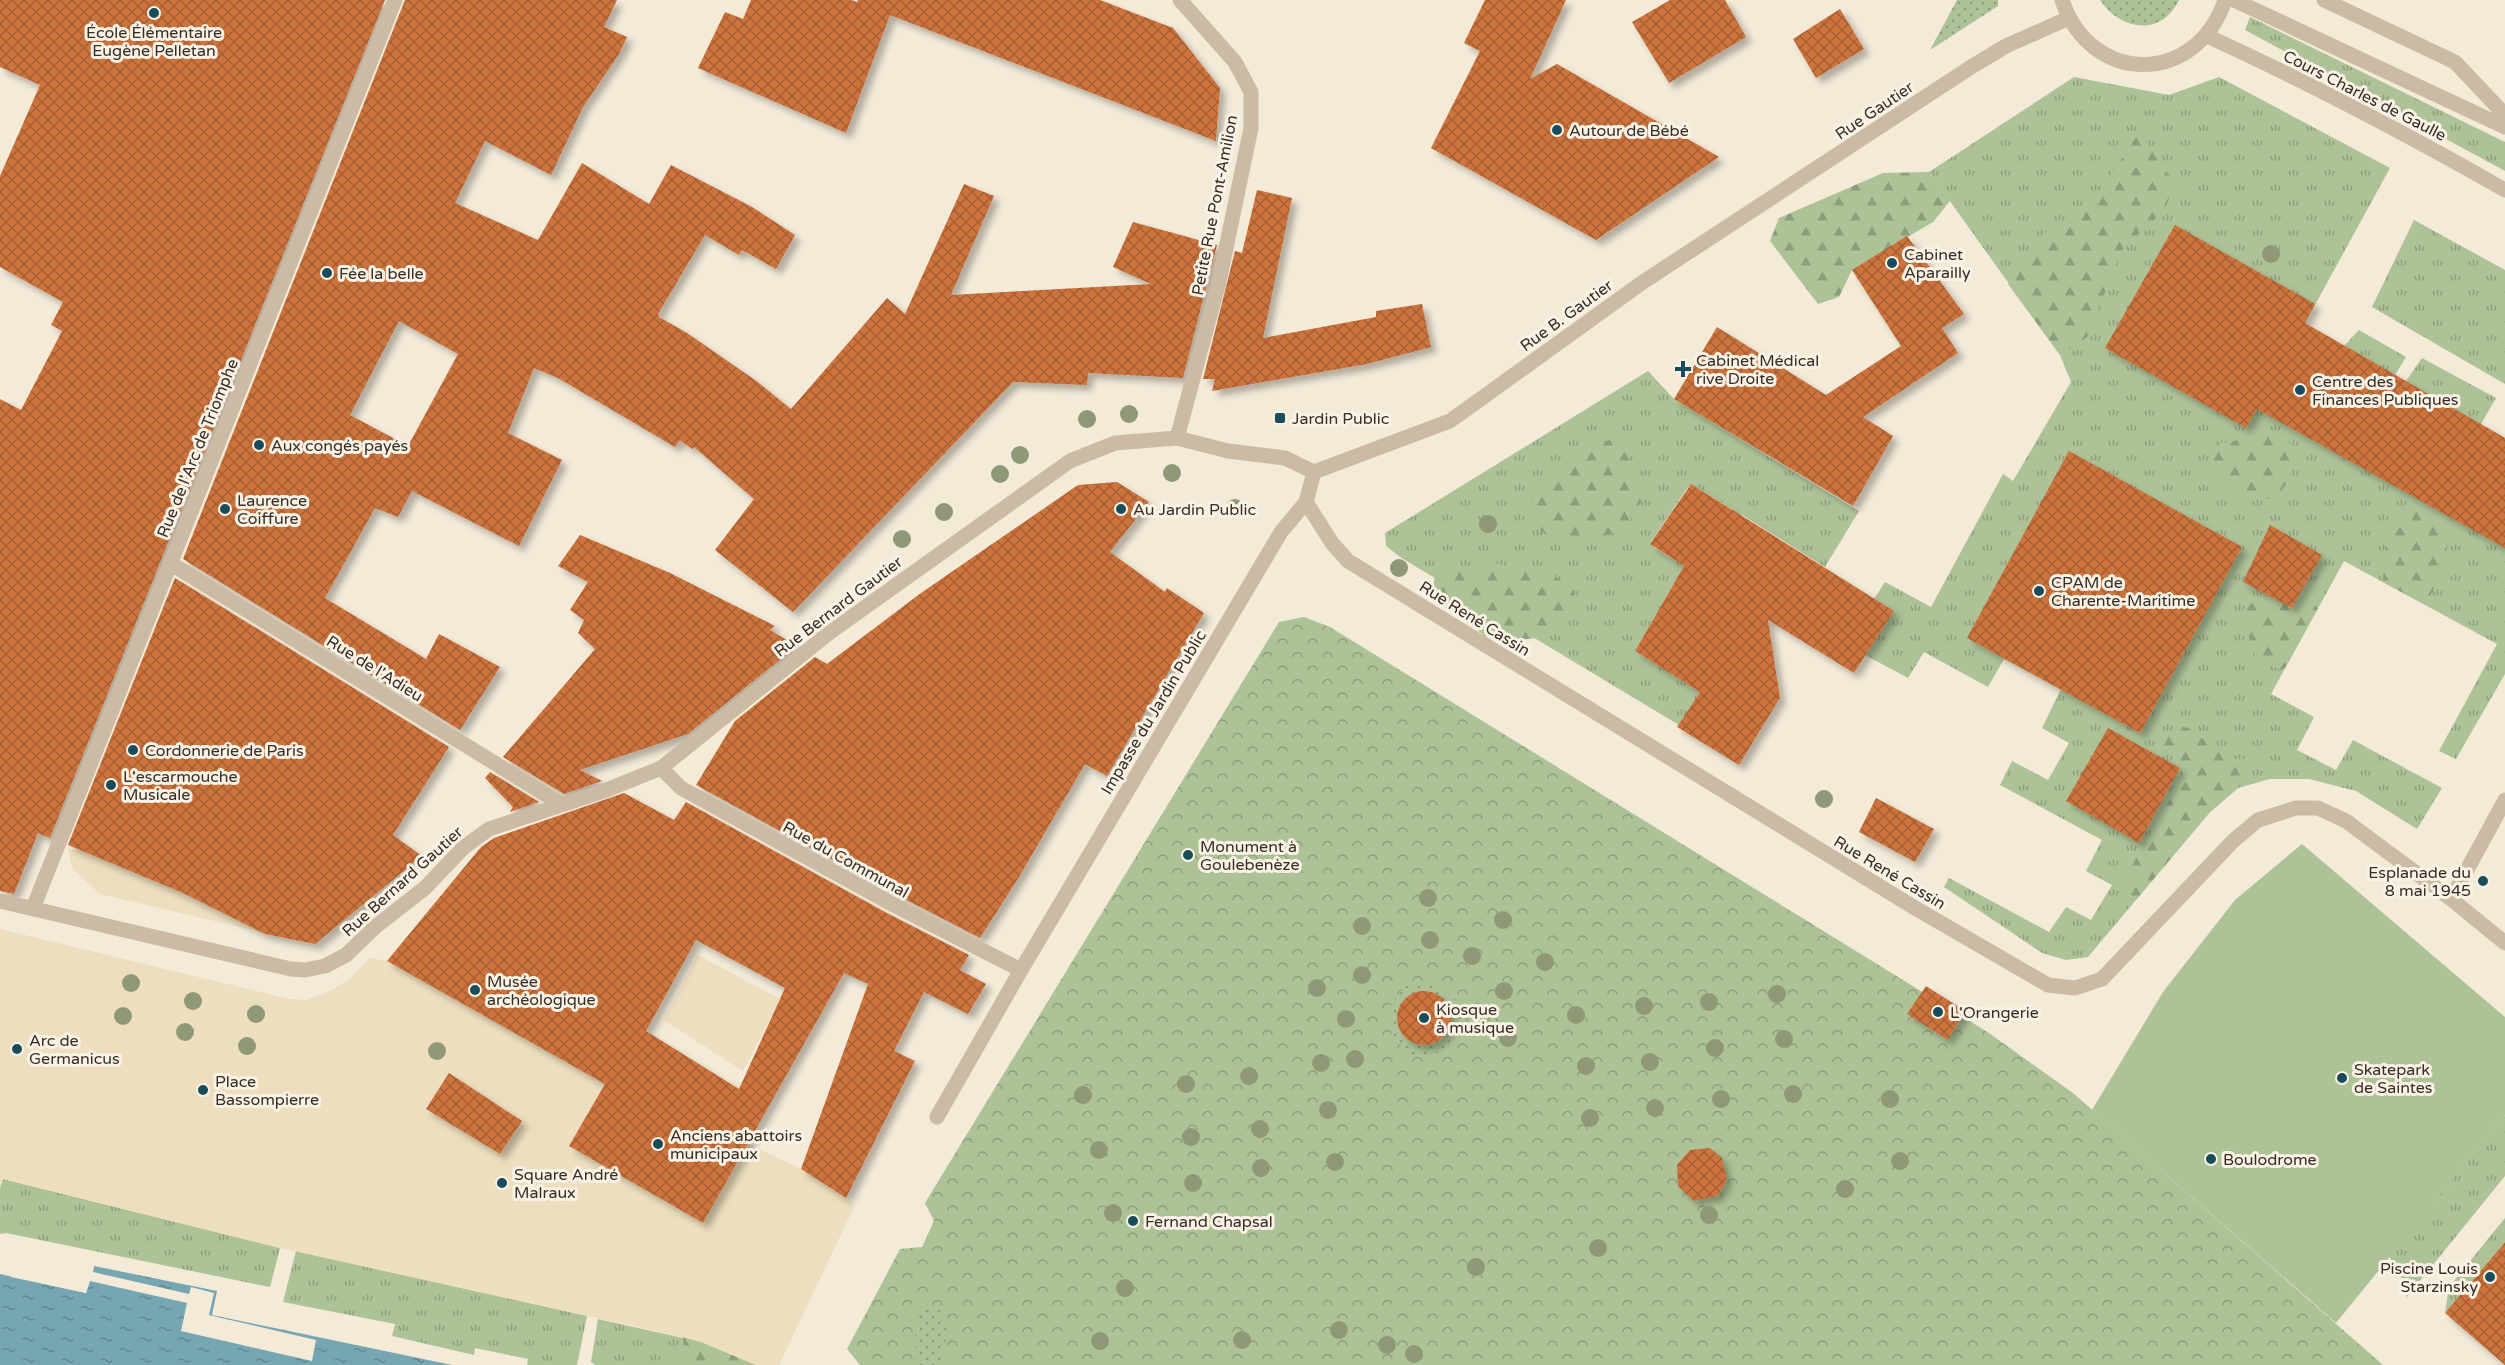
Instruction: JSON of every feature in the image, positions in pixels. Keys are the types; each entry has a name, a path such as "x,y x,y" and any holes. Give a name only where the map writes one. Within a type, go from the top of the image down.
{"street":[{"name":"Rue de l'Arc de Triomphe","path":"33,908 395,0"},
{"name":"Petite Rue Pont-Amilion","path":"1177,438 1219,282 1251,128 1251,92 1234,62 1180,0"},
{"path":"2062,0 2068,18 2084,40 2106,57 2133,64 2160,63 2185,54 2206,36 2219,18 2225,0"},
{"name":"Cours Charles de Gaulle","path":"2234,0 2505,127"},
{"path":"2324,0 2456,62 2505,116"},
{"name":"Rue Gautier","path":"1706,242 1971,67 2006,46 2068,18"},
{"name":"Cours Charles de Gaulle","path":"2206,36 2432,148 2505,190"},
{"name":"Rue B. Gautier","path":"1314,472 1450,421 1643,282 1706,242"},
{"name":"Rue Bernard Gautier","path":"33,908 291,969 305,970 325,966 346,955 375,927 425,888 463,848 489,829 604,791 660,768 829,633 1070,460 1115,443 1177,438 1228,451 1285,458 1314,472"},
{"name":"Impasse du Jardin Public","path":"938,1117 1021,970 1281,532 1306,502 1314,472"},
{"name":"Rue René Cassin","path":"1306,502 1332,543 1348,561 1915,908 2048,985 2075,988 2102,979 2233,841 2258,820 2296,808 2318,808 2346,821 2451,899 2505,943"},
{"name":"Rue de l'Adieu","path":"170,563 561,804"},
{"name":"Rue du Communal","path":"660,768 681,788 702,800 890,903 1021,970"},
{"path":"2451,899 2505,800"},
{"path":"0,901 33,908"}],"green space":[{"path":"1957,0 1998,0 1998,6 1930,50"},
{"path":"2100,0 2179,0 2162,20 2141,26 2119,18"},
{"path":"2250,17 2505,142 2505,171 2245,30"},
{"path":"2074,77 2169,95 2219,77 2390,168 2293,345 2344,346 2359,330 2406,357 2395,375 2406,381 2422,358 2496,398 2481,424 2505,438 2505,674 2456,759 2439,751 2497,644 2344,561 2271,694 2314,717 2297,750 2336,770 2353,740 2442,788 2417,829 2356,791 2309,779 2270,779 2238,788 2210,812 2088,957 2066,960 2042,953 1944,887 1949,878 2049,932 2066,907 2091,920 2112,885 2086,871 2102,840 2000,785 2012,761 2048,780 2069,743 2042,728 2061,689 2004,659 1988,687 1924,652 1908,678 1865,655 1888,607 1874,599 1885,582 1931,607 2003,474 2013,481 2071,382 2060,355 1929,172"},
{"path":"2139,133 2175,183 2165,209 2122,250 2087,337 2060,355 2008,284 2033,241 2092,202"},
{"path":"1929,172 1950,201 1933,222 1852,270 1839,297 1818,304 1770,241 1779,218 1883,173"},
{"path":"2414,220 2505,270 2505,384 2372,307"},
{"path":"1648,371 1674,399 1859,511 1825,567 1741,514 1735,518 1732,509 1698,488 1688,487 1651,542 1655,548 1684,566 1635,651 1700,692 1679,725 1400,557 1386,546 1385,533"},
{"path":"2282,433 2296,452 2289,480 2275,500 2235,492 2214,477 2210,457 2221,443"},
{"path":"1609,440 1626,445 1641,502 1624,531 1588,539 1562,540 1550,537 1541,531 1535,520 1533,501 1571,459"},
{"path":"2415,510 2450,531 2443,574 2428,599 2418,601 2383,582 2386,538"},
{"path":"1493,563 1558,578 1575,591 1574,609 1538,638 1515,640 1485,636 1431,595 1435,577"},
{"path":"2266,594 2290,607 2296,602 2307,600 2318,608 2285,668 2280,670 2252,652 2243,609"},
{"path":"1304,617 1330,627 1989,1033 2073,1093 2383,1365 860,1365 847,1349 900,1249 922,1247 934,1221 925,1203 1279,622"},
{"path":"2176,725 2192,729 2219,753 2235,759 2247,759 2238,788 2210,812 2136,900 2121,885 2183,776 2181,764 2160,746"},
{"name":"Skatepark de Saintes","path":"2302,844 2505,1017 2505,1115 2336,1323 2092,1110 2163,992 2235,900"},
{"path":"1434,983 1456,1000 1460,1027 1441,1052 1415,1057 1392,1037 1389,1008 1405,986"},
{"path":"2505,1115 2505,1176 2406,1298 2407,1287 2389,1256"},
{"path":"3,1179 280,1248 270,1287 6,1233 0,1234 0,1188"},
{"path":"2505,1218 2505,1242 2445,1313 2449,1287"},
{"path":"296,1251 587,1316 577,1365 527,1365 528,1359 475,1348 474,1355 392,1336 395,1324 283,1302"},
{"path":"920,1306 939,1306 947,1328 942,1365 916,1365 915,1336"},
{"path":"598,1319 701,1342 756,1365 595,1365 591,1362"},
{"path":"683,1337 756,1365 690,1365 684,1358"}],"shaded area":[{"path":"68,849 80,850 131,870 261,932 100,894 72,868"},
{"path":"0,929 289,999 306,1000 326,993 350,979 369,958 387,961 628,1046 569,1146 702,1223 746,1143 801,1169 855,1205 779,1365 756,1365 683,1337 280,1248 3,1179 0,1188"},
{"path":"698,955 780,999 743,1071 664,1020"}],"water":[{"path":"94,1266 217,1291 212,1315 452,1365 0,1365 0,1274 86,1293"}],"pier":[{"path":"91,1265 94,1266 93,1272 189,1294 191,1287 214,1293 209,1315 316,1340 312,1361 181,1331 187,1303 90,1281 86,1293 11,1277 11,1274 84,1289"}],"building":[{"path":"0,0 385,0 50,838 38,833 14,894 0,891 0,399 21,410 62,331 51,325 63,302 0,267 0,176 40,85 0,67"},
{"path":"405,0 617,0 604,27 627,37 619,54 583,107 551,175 485,141 455,203 538,240 582,163 649,204 671,165 752,207 795,235 776,269 742,250 739,255 705,235 658,314 659,317 687,333 755,380 791,409 887,298 905,314 964,184 994,196 951,295 1151,284 1113,267 1133,222 1217,245 1183,378 1088,373 1087,385 1013,382 793,612 715,550 754,499 694,447 692,449 680,440 675,447 558,378 534,368 508,433 562,460 519,546 412,491 398,517 375,508 325,598 426,659 439,634 500,667 460,730 183,559","holes":["399,321 458,354 408,446 350,415"]},
{"path":"751,0 851,0 857,2 858,0 1100,0 1173,28 1220,88 1216,141 890,15 846,133 698,68 725,12 743,19"},
{"name":"Autour de Bébé","path":"1485,0 1566,0 1530,79 1557,64 1719,157 1596,240 1431,148 1480,51 1464,43"},
{"path":"1670,0 1725,0 1746,37 1669,83 1632,22"},
{"path":"1840,9 1864,49 1816,78 1793,39"},
{"path":"1257,190 1292,198 1263,338 1376,317 1376,311 1422,304 1431,347 1367,364 1212,391 1215,379 1203,379 1235,251 1242,253"},
{"name":"Centre des Finances Publiques","path":"2175,225 2315,304 2305,323 2505,438 2505,548 2257,409 2246,428 2105,348"},
{"path":"1907,236 1964,314 1942,328 1958,353 1863,417 1893,436 1853,506 1674,399 1717,327 1826,395 1901,346 1852,270"},
{"name":"CPAM de Charente-Maritime","path":"2069,451 2242,547 2140,733 1967,638"},
{"path":"1117,482 1149,502 1110,552 1165,592 1167,588 1204,613 1107,776 1085,764 1019,877 980,938 696,785 735,721 815,657 827,664 921,593 1078,485"},
{"path":"1691,484 1894,611 1854,673 1768,620 1780,698 1739,765 1677,727 1700,692 1635,651 1684,566 1650,544"},
{"path":"2270,525 2322,555 2292,608 2243,582"},
{"path":"580,535 670,573 775,626 770,630 797,646 688,734 580,770 602,781 564,794 503,757 595,649 578,633 584,620 570,610 588,582 558,566"},
{"path":"175,578 449,747 393,835 422,856 315,944 265,934 183,893 68,845"},
{"path":"2108,728 2180,768 2139,843 2066,801"},
{"path":"490,772 539,802 510,812 513,807 485,778"},
{"path":"624,793 674,820 686,802 885,912 969,955 960,970 986,984 968,1014 924,992 894,1051 915,1061 846,1198 801,1169 868,984 844,973 703,1223 569,1146 605,1084 387,961 481,847 494,838","holes":["696,940 785,988 739,1089 646,1031"]},
{"path":"1876,798 1934,829 1915,862 1859,832"},
{"path":"1926,986 1965,1011 1948,1040 1907,1014"},
{"name":"Kiosque à musique","path":"1424,991 1434,993 1443,999 1449,1008 1451,1018 1449,1028 1443,1037 1434,1043 1424,1045 1414,1043 1405,1037 1399,1028 1397,1018 1399,1008 1405,999 1414,993"},
{"path":"449,1073 522,1121 500,1154 426,1109"},
{"path":"1710,1148 1722,1158 1727,1180 1717,1196 1694,1201 1678,1186 1677,1165 1690,1150"},
{"name":"Piscine Louis Starzinsky","path":"2505,1242 2505,1365 2445,1313"}],"place":[{"name":"École Élémentaire Eugène Pelletan","path":"154,13"},
{"name":"Autour de Bébé","path":"1557,130"},
{"name":"Cabinet Aparailly","path":"1892,263"},
{"name":"Fée la belle","path":"327,273"},
{"name":"Cabinet Médical rive Droite","path":"1683,369"},
{"name":"Centre des Finances Publiques","path":"2300,390"},
{"name":"Jardin Public","path":"1280,418"},
{"name":"Aux congés payés","path":"259,445"},
{"name":"Laurence Coiffure","path":"225,509"},
{"name":"Au Jardin Public","path":"1121,509"},
{"name":"CPAM de Charente-Maritime","path":"2039,591"},
{"name":"Cordonnerie de Paris","path":"133,750"},
{"name":"L'escarmouche Musicale","path":"111,785"},
{"name":"Monument à Goulebenèze","path":"1188,855"},
{"name":"Esplanade du 8 mai 1945","path":"2483,881"},
{"name":"Musée archéologique","path":"475,990"},
{"name":"L'Orangerie","path":"1938,1012"},
{"name":"Kiosque à musique","path":"1424,1018"},
{"name":"Arc de Germanicus","path":"17,1049"},
{"name":"Skatepark de Saintes","path":"2342,1078"},
{"name":"Place Bassompierre","path":"203,1090"},
{"name":"Anciens abattoirs municipaux","path":"658,1144"},
{"name":"Boulodrome","path":"2211,1159"},
{"name":"Square André Malraux","path":"502,1183"},
{"name":"Fernand Chapsal","path":"1133,1221"},
{"name":"Piscine Louis Starzinsky","path":"2490,1277"}]}
